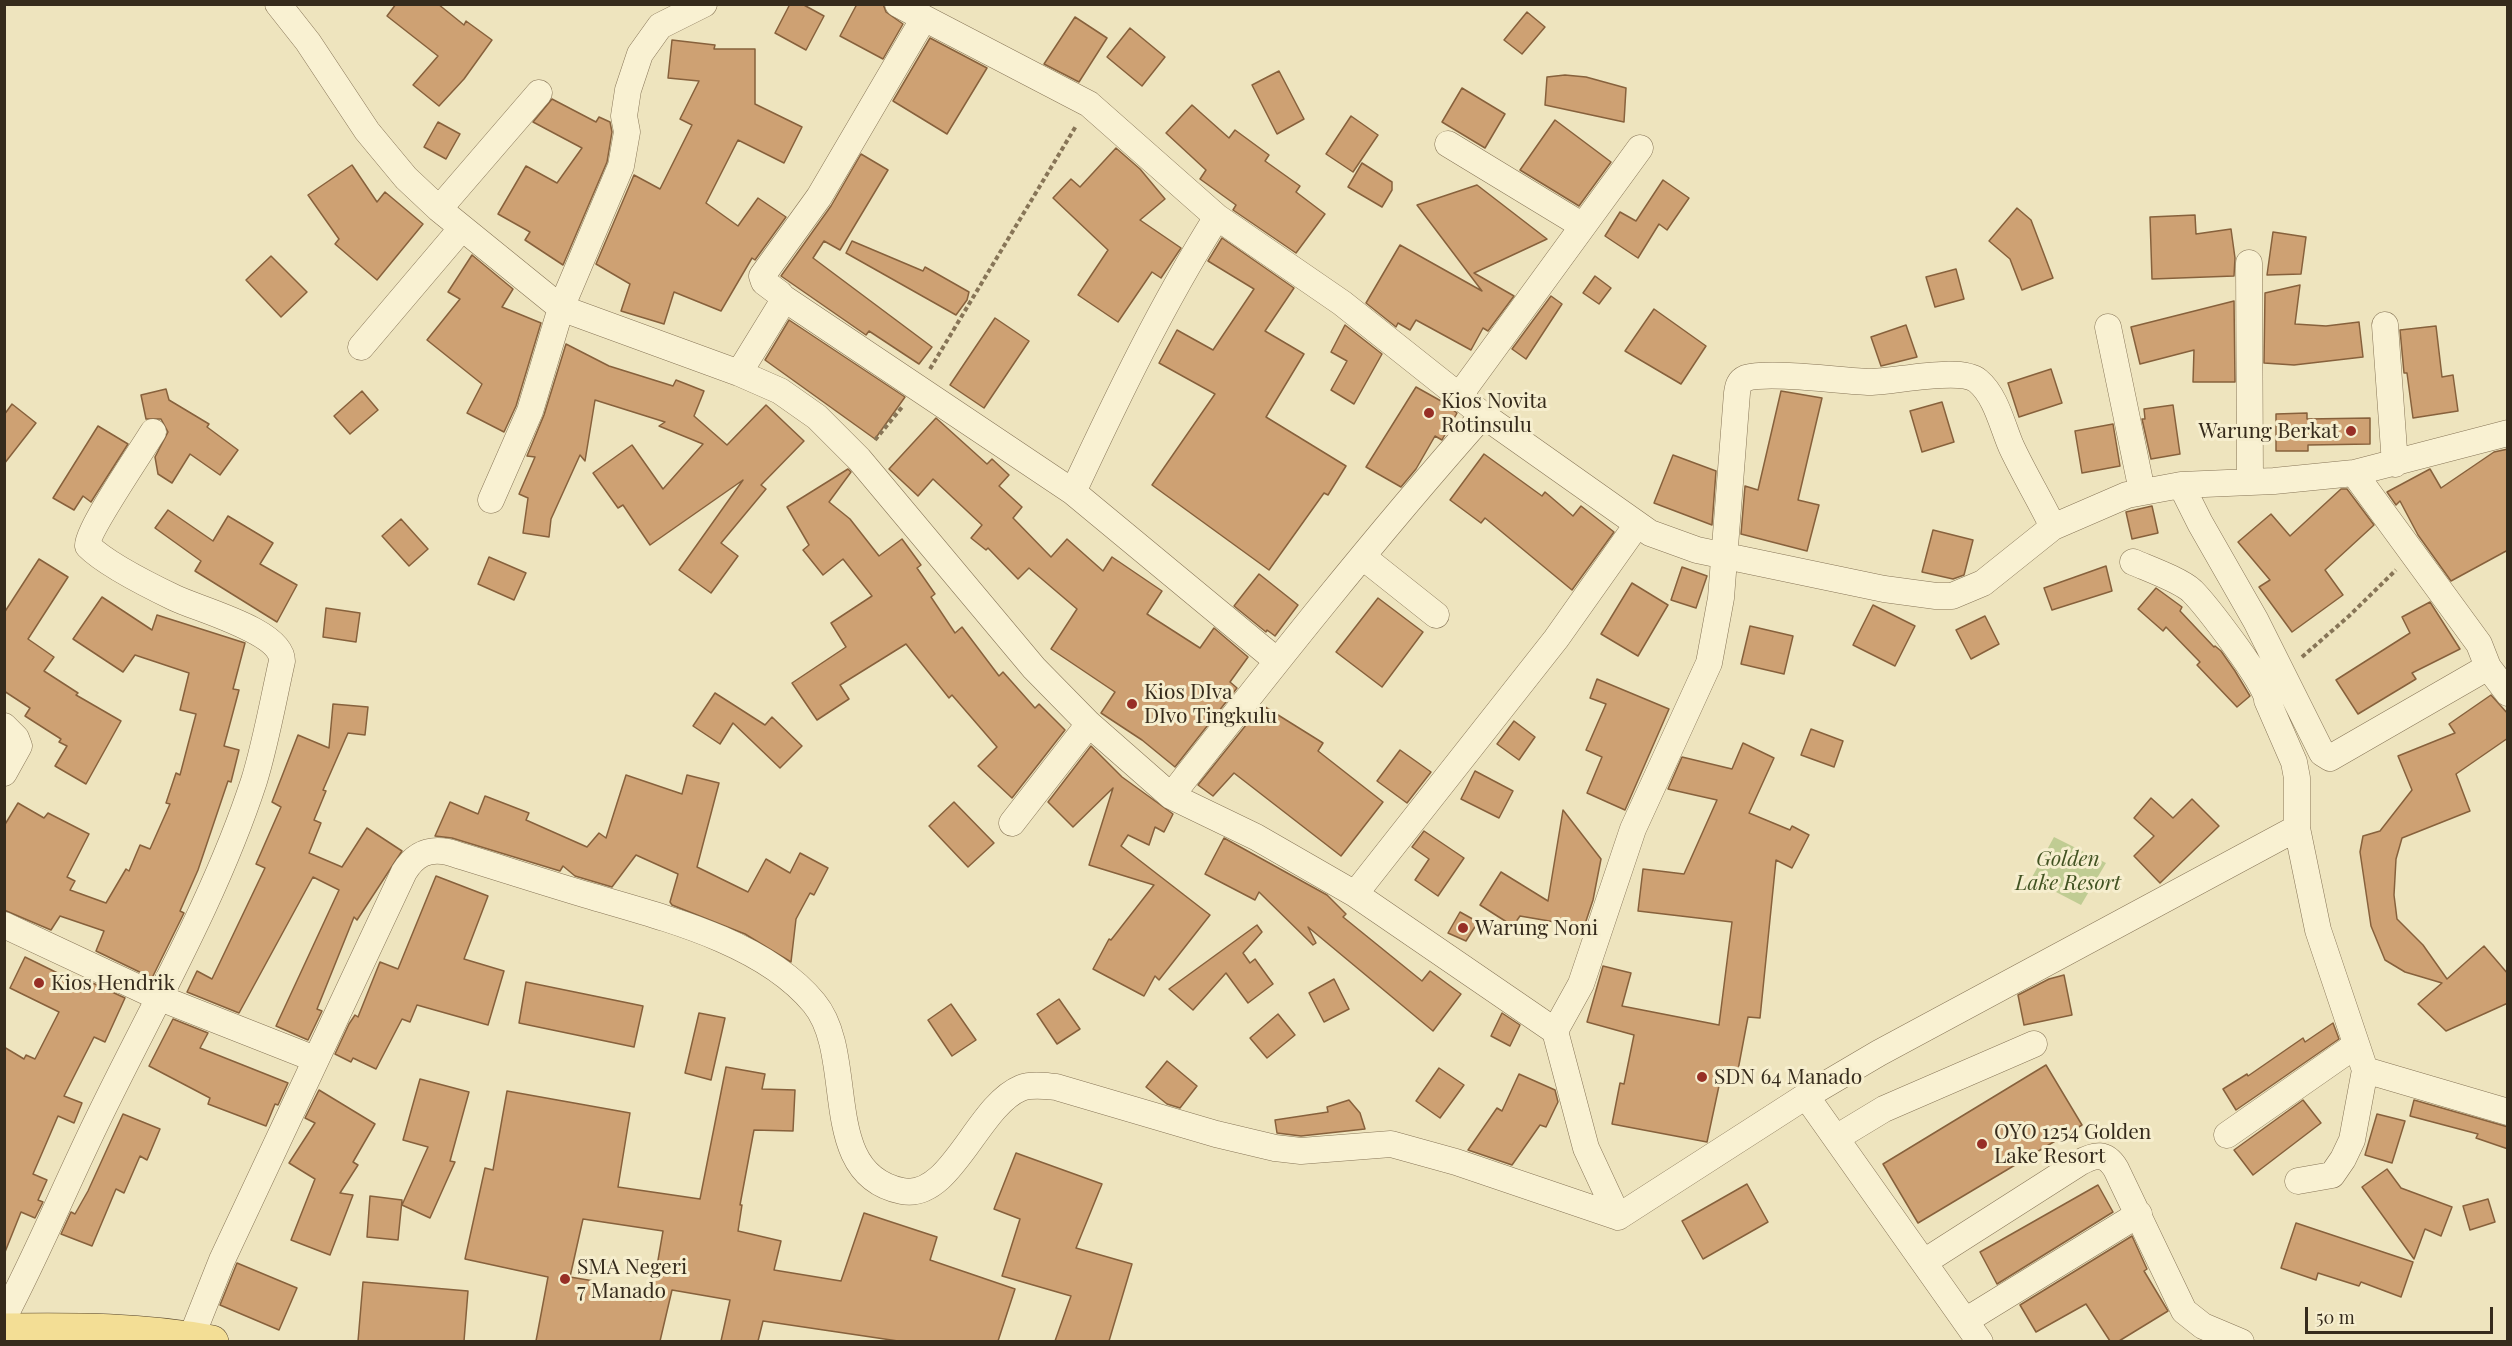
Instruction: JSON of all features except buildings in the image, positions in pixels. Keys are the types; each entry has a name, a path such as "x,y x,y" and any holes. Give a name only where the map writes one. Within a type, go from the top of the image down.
{"main road":[{"path":"4,1330 202,1340"}],"street":[{"path":"278,4 308,42 367,131 406,178 439,209 561,308 739,373 800,403 859,459 1034,668 1089,724 1171,796 1256,837 1355,894 1555,1031 1586,1148 1618,1217"},
{"path":"491,500 530,411 561,308 621,166 627,132 624,116 628,90 640,54 660,26 704,4"},
{"path":"898,4 1089,104 1217,217 1342,303 1483,415 1636,526 1679,545 1884,589 1952,596 1983,583 2053,527 2098,506 2142,491 2181,485 2354,473 2508,433"},
{"path":"924,18 813,205 762,276 764,282 782,297 819,319 917,389 1073,492 1276,660"},
{"path":"439,209 539,93"},
{"path":"1448,144 1583,226"},
{"path":"1459,396 1640,148"},
{"path":"1073,492 1124,381 1217,217"},
{"path":"361,347 462,228"},
{"path":"2249,263 2250,482"},
{"path":"739,373 782,303 782,297"},
{"path":"2385,325 2395,464"},
{"path":"2108,327 2142,491"},
{"path":"1555,1031 1581,984 1624,854 1709,663 1715,637 1725,555 1739,384 1746,378 1781,377 1877,382 1956,374 1971,376 1986,389 2011,445 2053,527"},
{"path":"1171,796 1276,660 1483,415"},
{"path":"4,1317 38,1252 100,1116 160,998 226,854 254,781 282,653 264,636 176,599 88,546 89,538 110,501 153,432"},
{"path":"2354,473 2479,644 2488,667 2508,693"},
{"path":"2181,485 2284,673 2322,753 2330,759 2488,667"},
{"path":"1355,894 1556,639 1636,526"},
{"path":"1367,552 1436,615"},
{"path":"2133,562 2190,589 2258,677 2268,694 2267,700 2294,762 2297,778 2297,828 2318,930 2365,1070 2352,1140 2343,1159 2332,1175 2298,1181"},
{"path":"1012,823 1089,724"},
{"path":"4,726 16,738 19,746 4,773"},
{"path":"1618,1217 1806,1096 1879,1053 2297,828"},
{"path":"202,1340 222,1260 404,872 421,854 437,850 673,921 719,939 761,960 799,986 824,1016 832,1036 847,1134 854,1155 869,1176 889,1188 905,1192 915,1191 937,1182 994,1108 1019,1089 1037,1085 1056,1088 1216,1134 1281,1149 1330,1150 1392,1143 1508,1179 1618,1217"},
{"path":"4,925 160,998 315,1059"},
{"path":"1836,1138 1884,1109 2034,1044"},
{"path":"2227,1135 2356,1045"},
{"path":"2365,1070 2508,1112"},
{"path":"1806,1096 1980,1341"},
{"path":"1924,1262 2094,1156 2104,1157 2112,1163 2139,1214 2184,1311 2203,1326 2241,1341"},
{"path":"1965,1321 2139,1214"}],"path":[{"path":"859,459 917,389 1089,104"},
{"path":"2284,673 2349,616 2398,567"}],"green space":[{"name":"Golden Lake Resort","path":"2054,837 2106,863 2081,905 2031,879"}],"place":[{"name":"Kios Novita Rotinsulu","path":"1429,413"},
{"name":"Warung Berkat","path":"2351,431"},
{"name":"Kios DIva DIvo Tingkulu","path":"1132,704"},
{"name":"Warung Noni","path":"1463,928"},
{"name":"Kios Hendrik","path":"39,983"},
{"name":"SDN 64 Manado","path":"1702,1077"},
{"name":"OYO 1254 Golden Lake Resort","path":"1982,1144"},
{"name":"SMA Negeri 7 Manado","path":"565,1279"}]}
